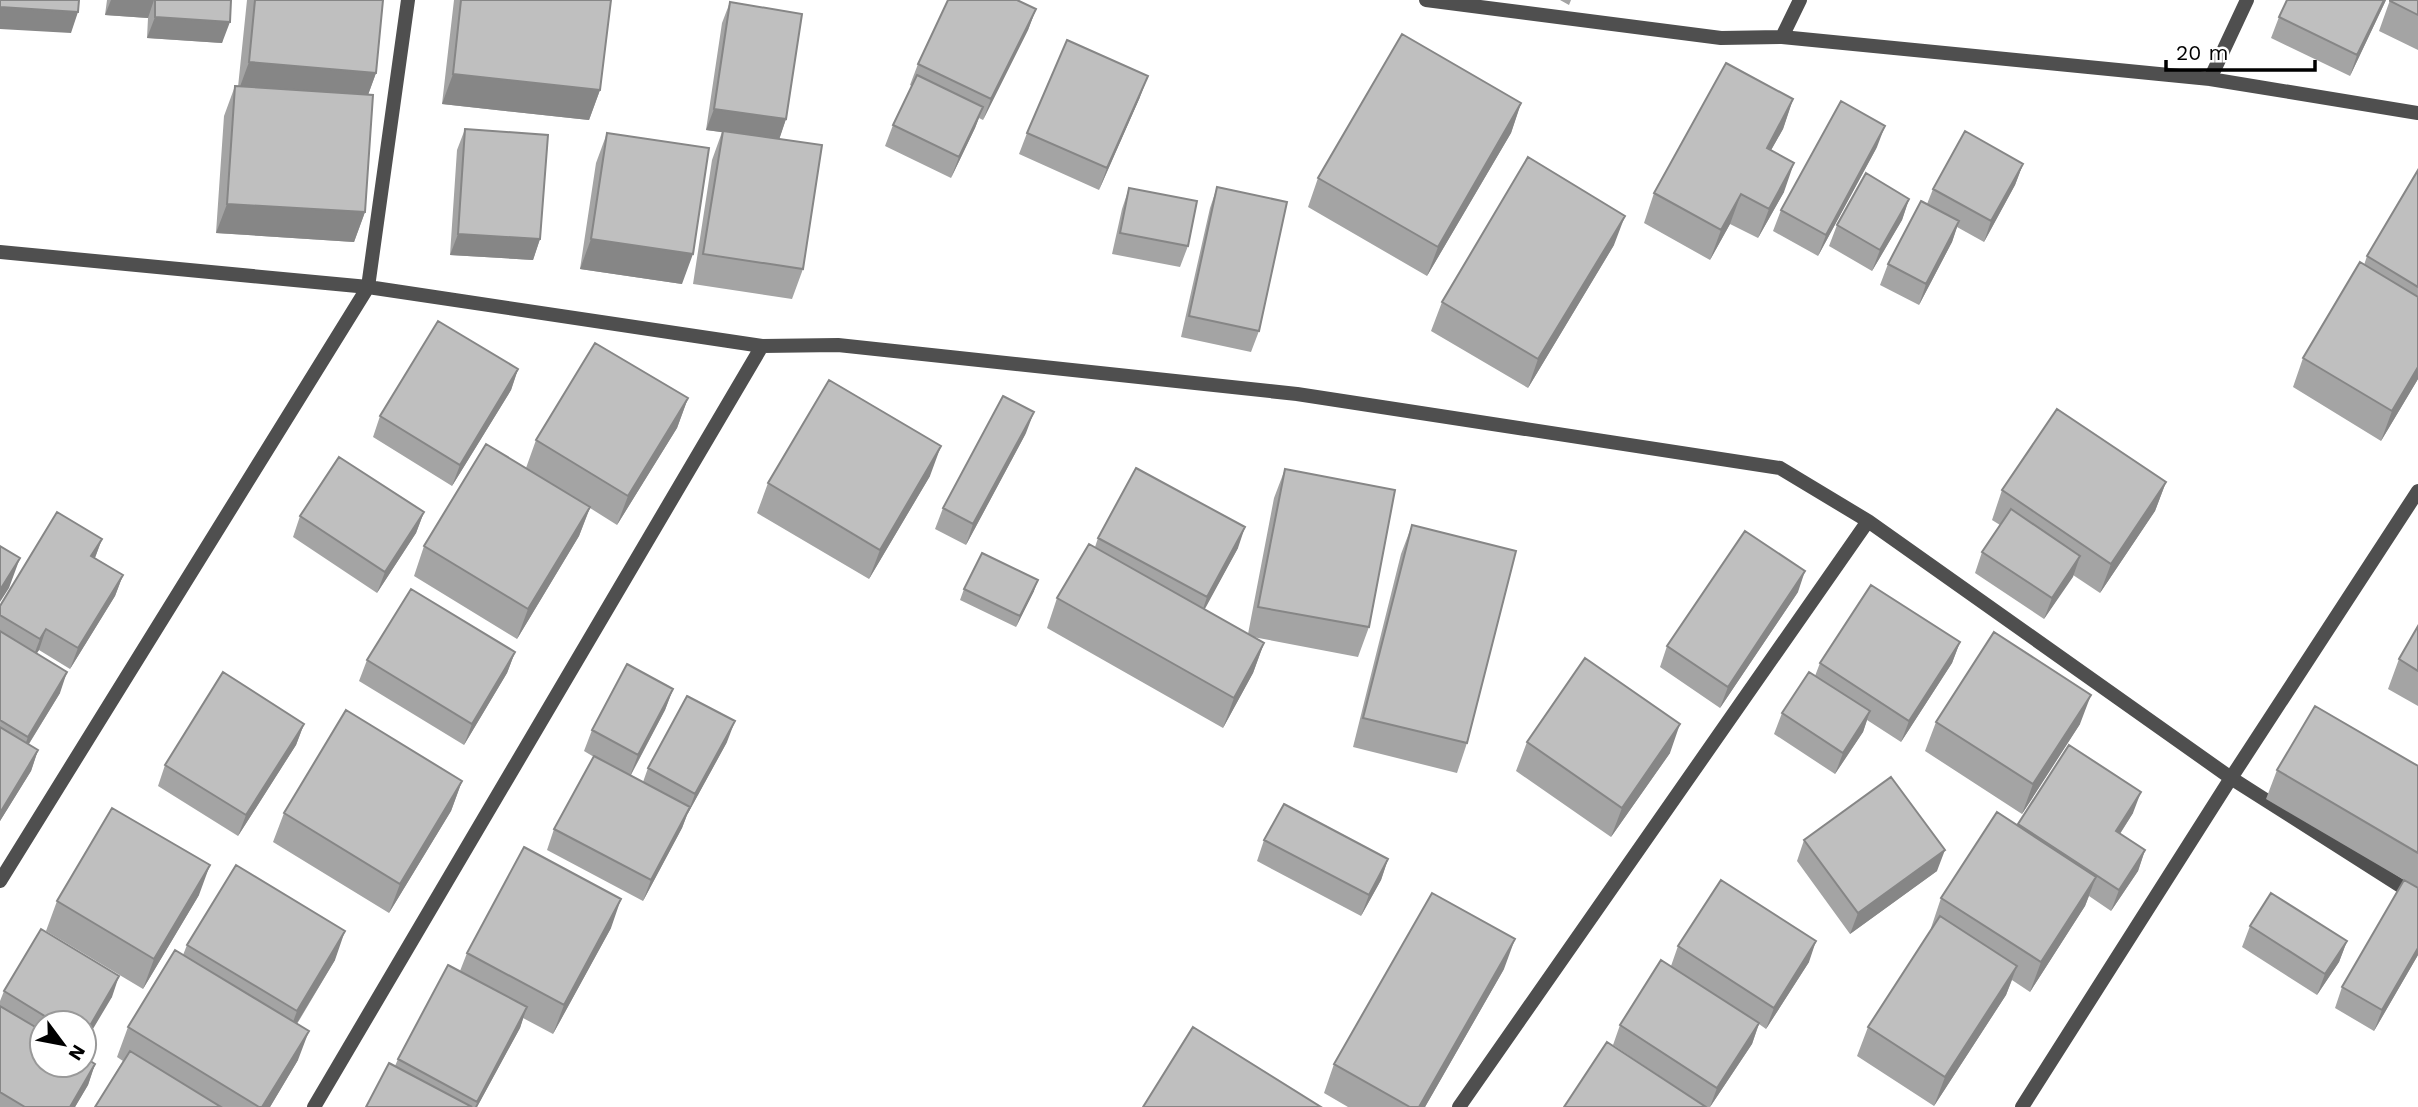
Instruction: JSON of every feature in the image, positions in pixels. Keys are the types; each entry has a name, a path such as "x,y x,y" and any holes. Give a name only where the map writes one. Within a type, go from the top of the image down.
{"street":[{"path":"0,881 368,287 408,0"},
{"path":"1426,0 1721,38 1782,37 2210,79 2418,113"},
{"path":"1782,37 1800,0"},
{"path":"2210,79 2247,0"},
{"path":"0,252 368,287 762,346 838,345 1297,394 1780,468 1868,521 2231,778 2418,897"},
{"path":"314,1107 762,346"},
{"path":"2022,1107 2231,778 2418,491"},
{"path":"1459,1107 1868,521"}],"building":[{"path":"0,0 79,0 78,12 0,7"},
{"path":"155,0 231,0 230,22 155,17"},
{"path":"255,0 383,0 376,73 249,62"},
{"path":"461,0 611,0 600,90 453,74"},
{"path":"948,0 1017,0 1036,9 991,99 918,64"},
{"path":"2287,0 2384,0 2357,55 2279,17"},
{"path":"2418,0 2418,15 2390,1"},
{"path":"730,2 802,14 786,119 714,109"},
{"path":"1402,34 1521,103 1438,247 1318,178"},
{"path":"1067,40 1148,76 1107,168 1027,133"},
{"path":"1726,63 1793,99 1767,148 1794,163 1769,209 1741,194 1721,230 1654,193"},
{"path":"917,75 983,107 959,157 893,125"},
{"path":"235,86 373,95 365,212 227,204"},
{"path":"1841,101 1885,126 1826,235 1781,210"},
{"path":"465,129 548,135 540,239 458,234"},
{"path":"723,131 822,145 803,269 703,254"},
{"path":"1965,131 2023,164 1991,221 1933,189"},
{"path":"607,133 709,148 693,254 591,239"},
{"path":"1528,157 1625,216 1538,359 1442,302"},
{"path":"2418,170 2418,287 2367,256"},
{"path":"1866,173 1909,199 1880,250 1837,225"},
{"path":"1217,187 1287,202 1259,331 1189,316"},
{"path":"1129,188 1197,201 1188,246 1120,233"},
{"path":"1921,201 1959,221 1926,284 1888,264"},
{"path":"2360,262 2418,297 2418,367 2392,411 2303,358"},
{"path":"438,321 518,369 460,465 380,416"},
{"path":"595,343 688,398 628,496 536,440"},
{"path":"829,380 941,446 880,550 768,483"},
{"path":"1003,396 1034,412 973,524 943,508"},
{"path":"2057,409 2166,482 2111,564 2002,490"},
{"path":"486,444 590,507 528,609 424,546"},
{"path":"339,457 424,512 385,572 300,516"},
{"path":"1136,468 1245,527 1207,597 1098,538"},
{"path":"1285,469 1395,490 1369,627 1258,607"},
{"path":"2011,509 2080,556 2052,598 1982,552"},
{"path":"57,512 102,539 91,556 123,575 78,648 46,629 40,639 0,615 0,606"},
{"path":"1412,525 1516,551 1467,743 1363,718"},
{"path":"1745,531 1805,571 1728,687 1667,646"},
{"path":"1089,544 1264,643 1234,698 1057,598"},
{"path":"0,546 20,558 0,590"},
{"path":"982,553 1038,580 1020,616 964,589"},
{"path":"1871,585 1960,642 1909,721 1820,663"},
{"path":"411,589 515,652 472,724 367,660"},
{"path":"2418,626 2418,671 2399,659"},
{"path":"0,631 67,672 28,737 0,720"},
{"path":"1994,632 2091,695 2033,784 1936,722"},
{"path":"1585,658 1680,724 1622,808 1527,742"},
{"path":"627,664 673,689 638,755 592,730"},
{"path":"223,672 304,724 246,815 165,765"},
{"path":"1809,672 1870,711 1843,753 1782,713"},
{"path":"687,696 735,721 695,794 648,768"},
{"path":"2315,706 2418,766 2418,853 2277,770"},
{"path":"346,710 462,781 400,884 284,813"},
{"path":"0,727 38,750 0,813"},
{"path":"2069,745 2141,792 2116,831 2145,850 2119,890 2018,824"},
{"path":"594,756 690,807 651,880 554,829"},
{"path":"1891,777 1945,850 1858,913 1804,840"},
{"path":"1284,804 1388,859 1369,895 1264,840"},
{"path":"112,808 210,865 154,959 57,901"},
{"path":"1997,812 2096,877 2041,962 1941,898"},
{"path":"524,847 621,899 564,1005 467,953"},
{"path":"236,865 345,931 297,1011 187,945"},
{"path":"1721,880 1816,941 1774,1008 1678,946"},
{"path":"2404,880 2418,888 2418,948 2382,1010 2342,987"},
{"path":"1432,893 1515,939 1419,1107 1410,1107 1334,1064"},
{"path":"2271,893 2347,941 2325,974 2250,926"},
{"path":"1940,916 2017,966 1945,1077 1868,1027"},
{"path":"41,929 119,976 98,1012 98,1009 33,1009 4,991"},
{"path":"175,950 309,1031 262,1107 128,1027"},
{"path":"1661,960 1759,1023 1717,1088 1620,1025"},
{"path":"448,965 527,1007 477,1102 398,1059"},
{"path":"0,1006 28,1023 28,1079 86,1079 70,1107 25,1107 0,1092"},
{"path":"1193,1027 1321,1107 1143,1107"},
{"path":"1607,1042 1706,1107 1564,1107"},
{"path":"130,1051 221,1107 95,1107"},
{"path":"389,1063 472,1107 366,1107"}]}
